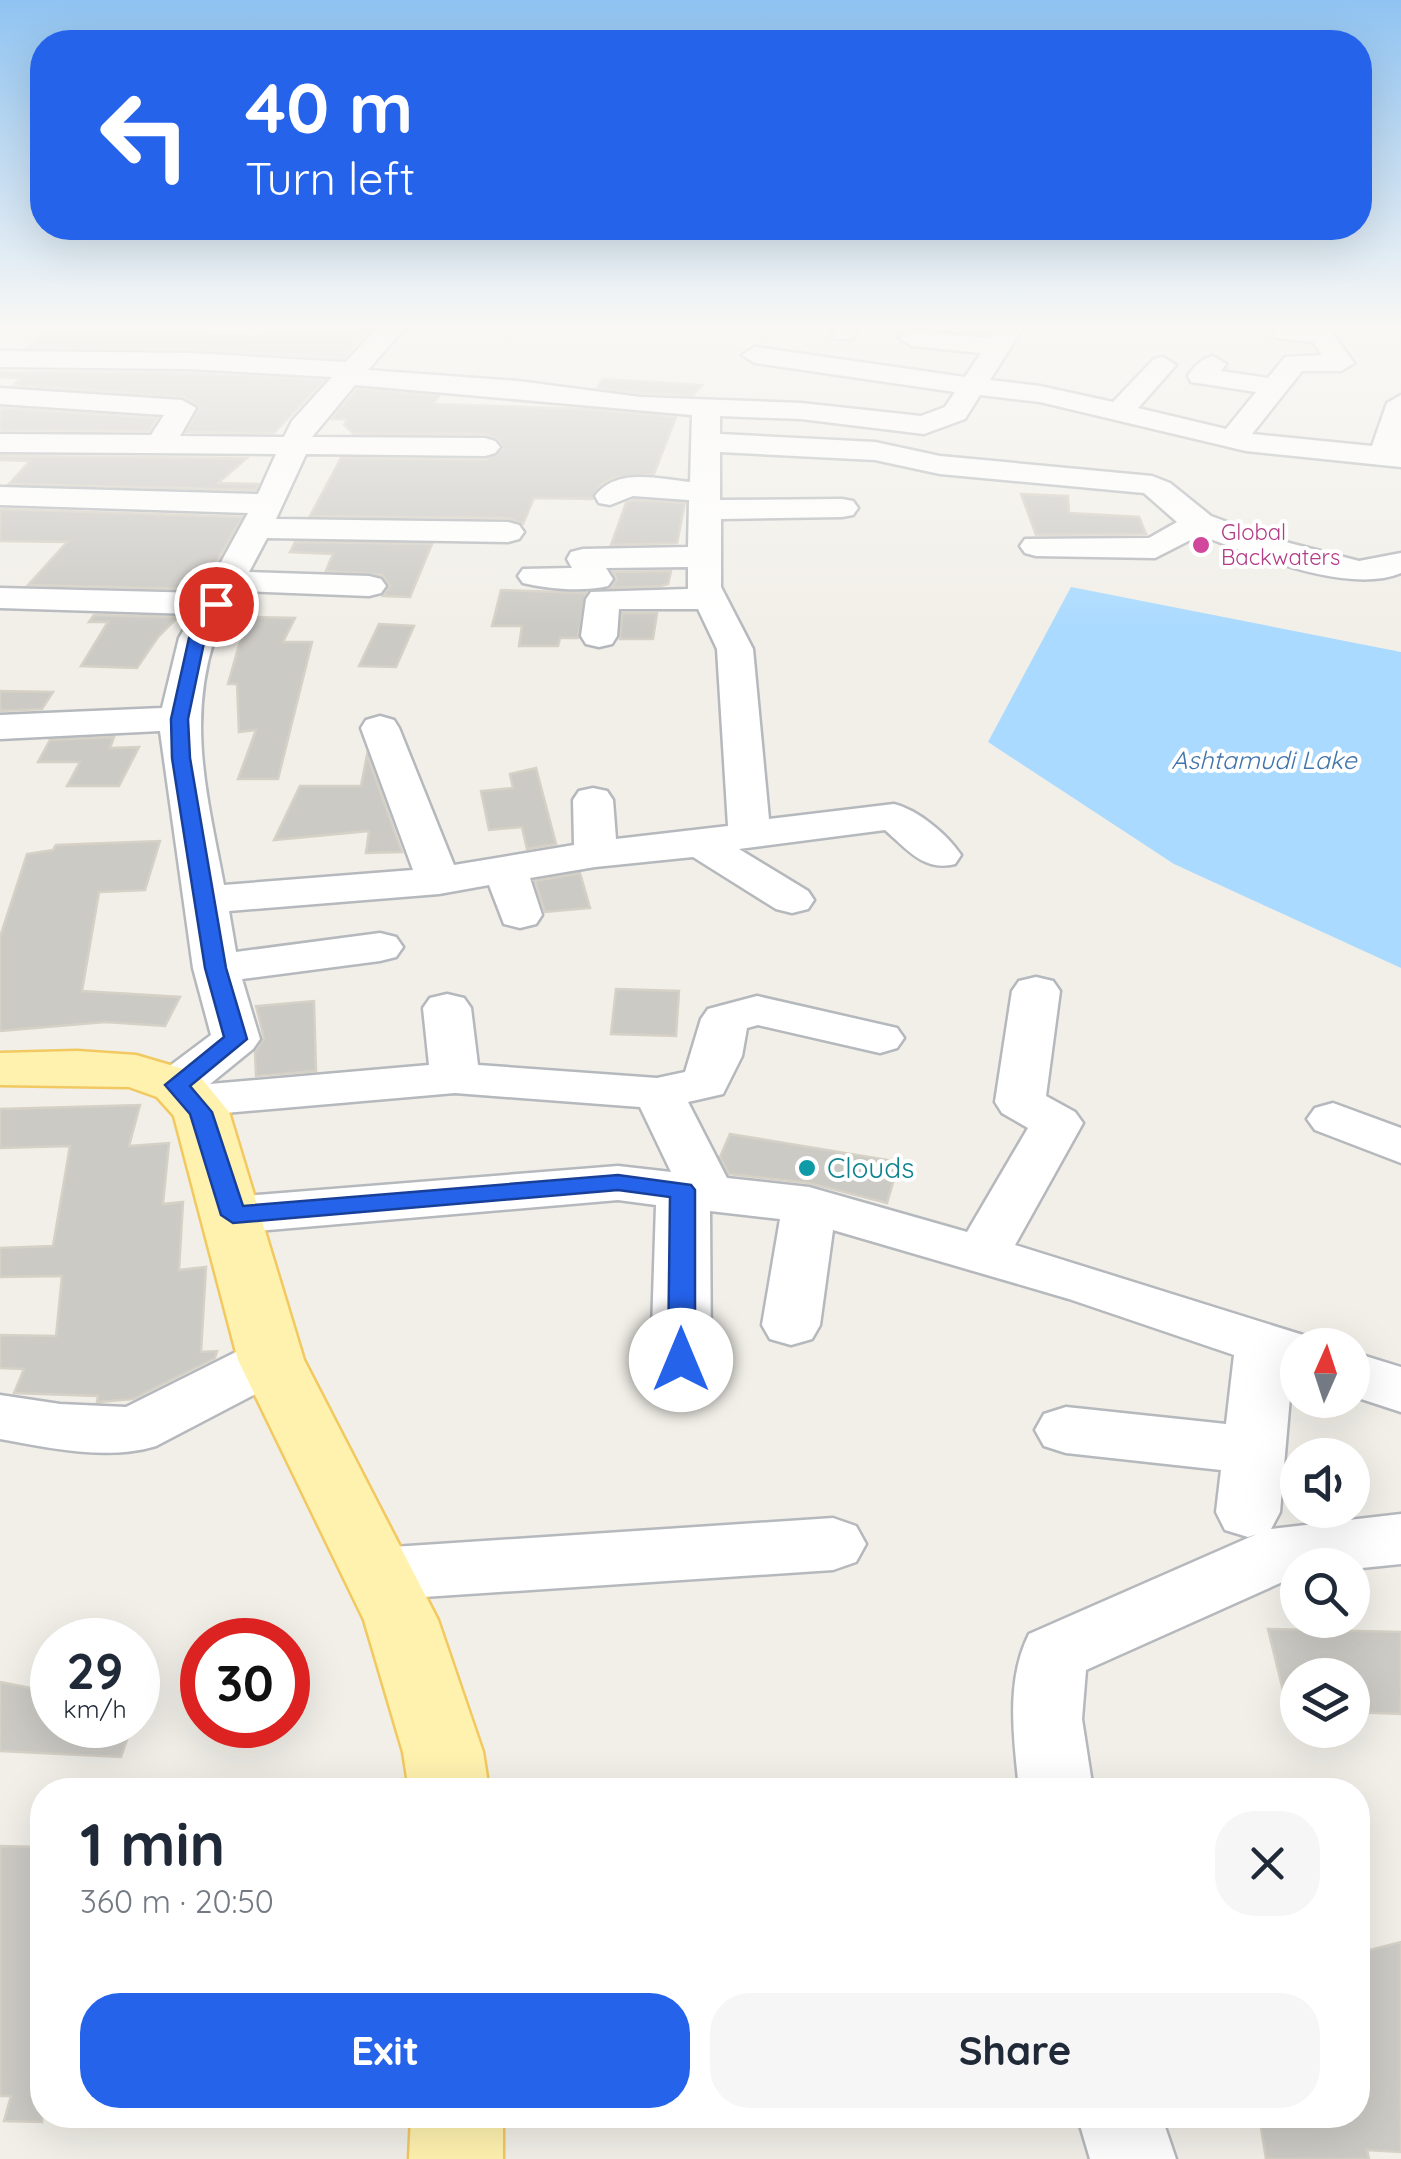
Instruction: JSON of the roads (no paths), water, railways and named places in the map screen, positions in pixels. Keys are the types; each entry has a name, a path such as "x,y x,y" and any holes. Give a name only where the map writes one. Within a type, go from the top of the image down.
{"main road":[{"path":"0,1069 77,1067 136,1071 184,1093 201,1112 271,1360 401,1620 443,1752 447,1778"},
{"path":"456,2159 457,2128"}],"street":[{"path":"161,443 171,427"},
{"path":"184,1093 236,1039 216,968 181,758 179,719 197,638 304,427"},
{"path":"622,433 626,427"},
{"path":"663,427 699,460 842,508"},
{"path":"610,496 699,460 745,427"},
{"path":"1183,427 1232,439 1392,457 1397,427"},
{"path":"1232,439 1242,427"},
{"path":"1320,450 1327,427"},
{"path":"0,444 485,447"},
{"path":"699,460 818,463 875,450 982,471 1041,472 1152,485 1172,496 1182,510 1199,522 1244,541 1370,572 1401,563"},
{"path":"982,471 1079,450 1041,472"},
{"path":"699,460 704,587 735,649 749,834"},
{"path":"2,529 10,497 508,532"},
{"path":"1036,546 1155,548 1199,522"},
{"path":"535,576 596,578 584,560 704,557"},
{"path":"0,598 369,586"},
{"path":"599,636 603,599 710,599"},
{"path":"0,727 179,719"},
{"path":"380,728 439,881"},
{"path":"592,800 595,854"},
{"path":"204,900 439,881 595,854 701,844 749,834 894,816 940,855"},
{"path":"701,844 792,900"},
{"path":"506,870 520,916"},
{"path":"216,968 380,947"},
{"path":"982,1254 1057,1123 1020,1102 1036,991"},
{"path":"447,1008 455,1078"},
{"path":"184,1093 455,1078 657,1093 705,1083 717,1056 724,1019 757,1010 880,1038"},
{"path":"657,1093 679,1128 695,1192 681,1360"},
{"path":"1332,1119 1401,1146"},
{"path":"233,1215 618,1182 809,1205 982,1254 1280,1349"},
{"path":"791,1325 809,1205"},
{"path":"1248,1512 1254,1450 1280,1353"},
{"path":"0,1417 60,1427 134,1430 271,1360"},
{"path":"1370,1379 1401,1390"},
{"path":"1066,1430 1254,1450"},
{"path":"1054,1778 1046,1719 1053,1654 1286,1550 1401,1539"},
{"path":"378,1574 833,1544"},
{"path":"1123,2128 1134,2159"}],"water":[{"name":"Ashtamudi Lake","path":"1071,587 1401,652 1401,968 1174,864 988,742"}],"place":[{"name":"Global Backwaters","path":"1201,545"},
{"name":"Clouds","path":"807,1168"}]}
